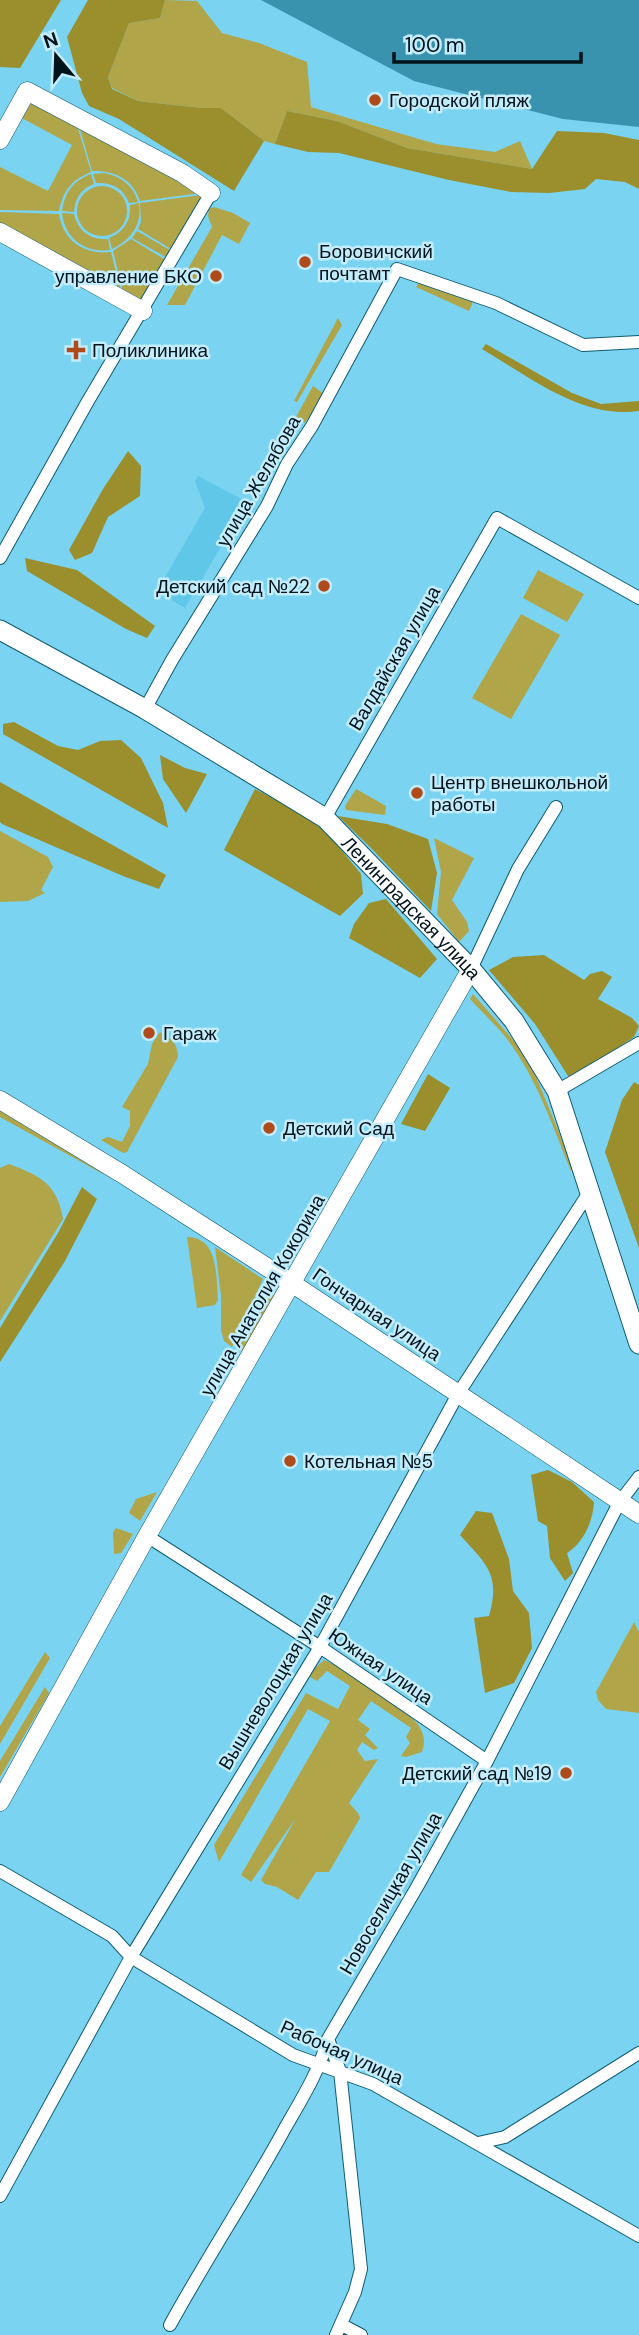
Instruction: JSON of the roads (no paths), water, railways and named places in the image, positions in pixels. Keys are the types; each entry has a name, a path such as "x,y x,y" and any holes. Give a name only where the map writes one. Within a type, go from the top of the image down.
{"main road":[{"name":"Ленинградская улица","path":"0,630 145,709 326,818 471,970 514,1021 557,1091 639,1344"}],"street":[{"path":"0,140 27,91 182,173 211,192 88,401 0,558"},
{"path":"0,232 143,311"},
{"name":"улица Желябова","path":"145,709 267,506 287,464 312,426 397,268 496,303 583,345 639,342"},
{"name":"Валдайская улица","path":"326,818 497,518 639,598"},
{"name":"улица Анатолия Кокорина","path":"0,1802 147,1536 471,970 518,869 556,807"},
{"path":"557,1091 639,1043"},
{"name":"Гончарная улица","path":"0,1100 124,1175 293,1284 639,1514"},
{"name":"Вышневолоцкая улица","path":"0,2196 131,1957 320,1647 458,1395 590,1191"},
{"name":"Новоселицкая улица","path":"170,2325 253,2188 321,2064 328,2039 487,1760 619,1503 639,1477"},
{"name":"Гончарная улица","path":"619,1503 639,1505"},
{"name":"Южная улица","path":"147,1536 320,1647 487,1760"},
{"name":"Рабочая улица","path":"0,1871 113,1937 131,1957 293,2055 373,2084 639,2236"},
{"path":"328,2039 340,2071 361,2269 355,2292 339,2330 361,2335"},
{"path":"478,2143 505,2137 639,2053"}],"place":[{"name":"Городской пляж","path":"375,100"},
{"name":"Боровичский почтамт","path":"305,262"},
{"name":"управление БКО","path":"216,276"},
{"name":"Поликлиника","path":"76,350"},
{"name":"Детский сад №22","path":"324,586"},
{"name":"Центр внешкольной работы","path":"417,793"},
{"name":"Гараж","path":"149,1033"},
{"name":"Детский Сад","path":"269,1128"},
{"name":"Котельная №5","path":"290,1461"},
{"name":"Детский сад №19","path":"566,1773"}]}
